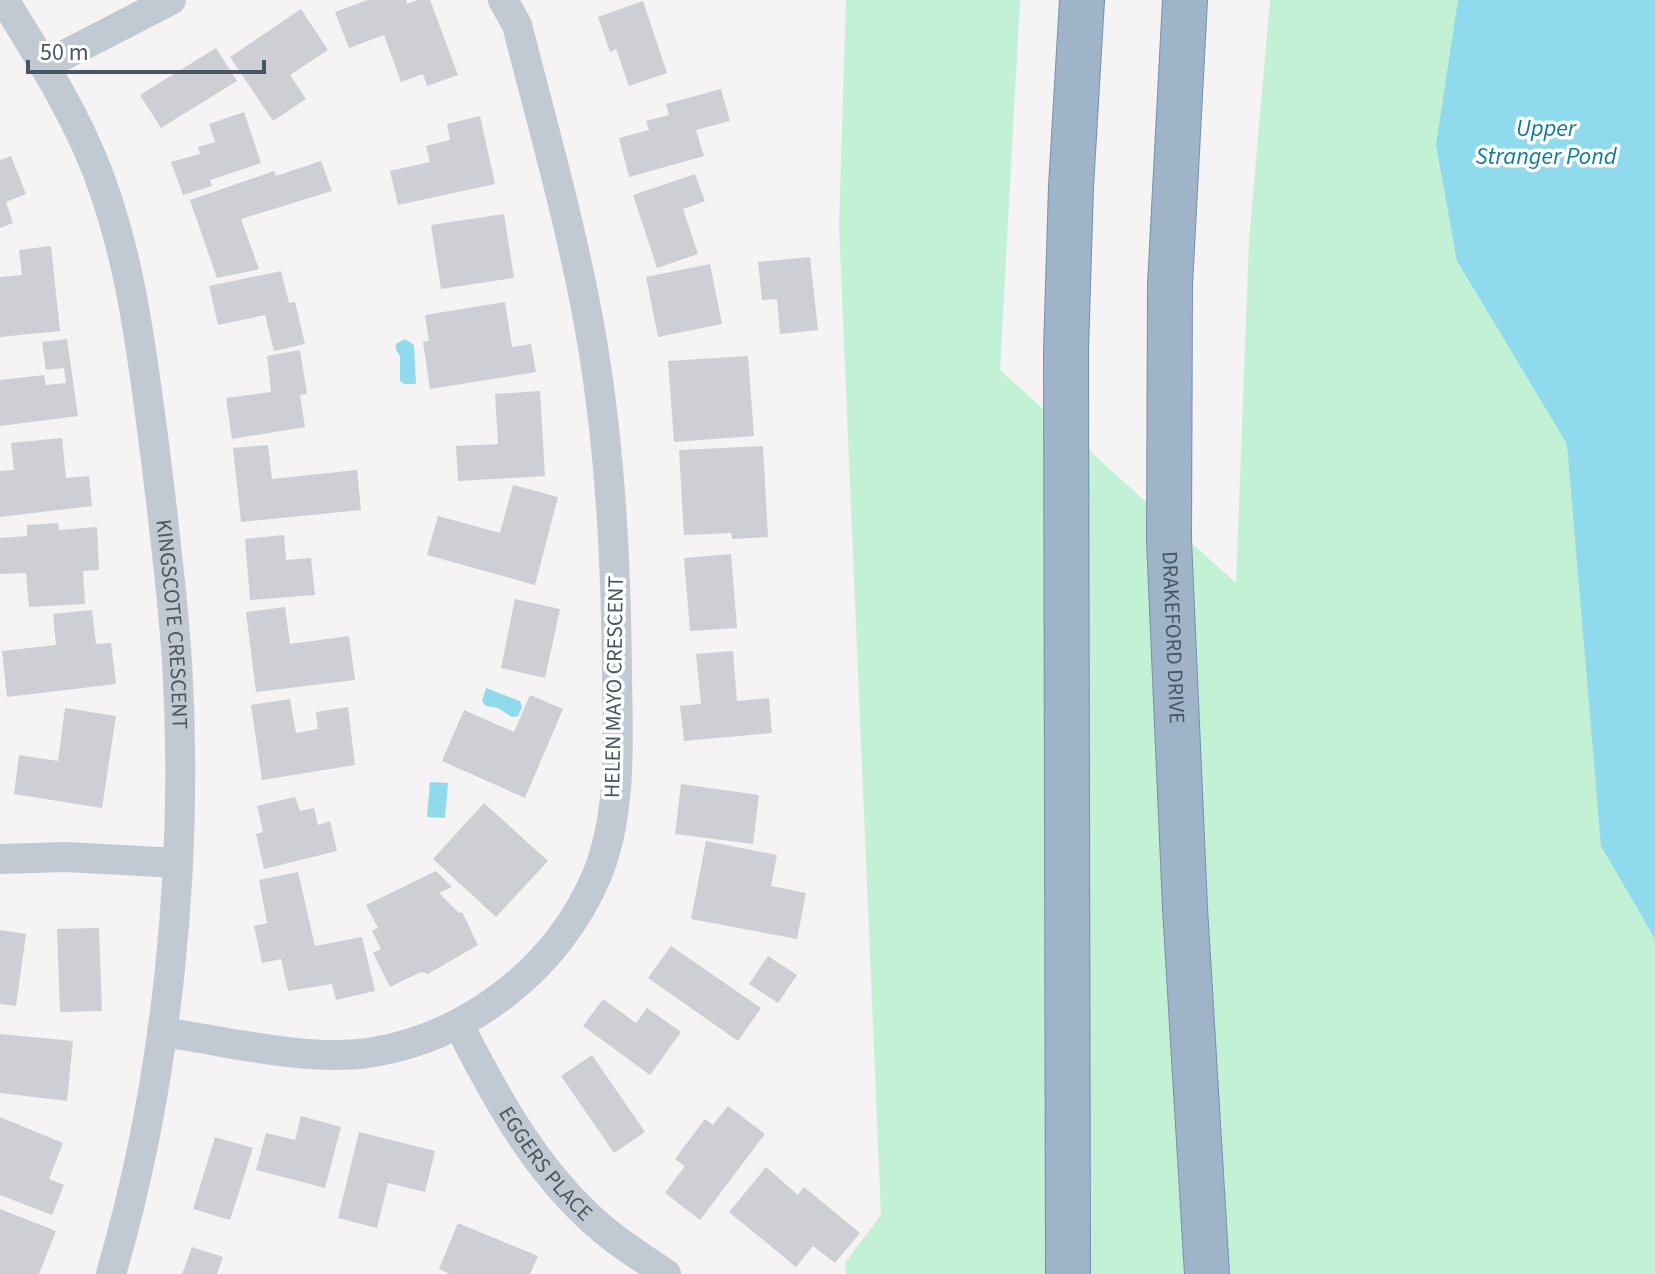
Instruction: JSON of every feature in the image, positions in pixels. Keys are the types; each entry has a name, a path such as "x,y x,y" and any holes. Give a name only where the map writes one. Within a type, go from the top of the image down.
{"highway":[{"path":"1068,1274 1066,351 1071,187 1082,0"},
{"name":"DRAKEFORD DRIVE","path":"1185,0 1170,285 1169,540 1185,908 1207,1274"}],"street":[{"name":"KINGSCOTE CRESCENT","path":"4,0 45,65 89,150 120,242 140,338 165,529 177,661 178,863 162,1032 151,1103 111,1274"},
{"path":"45,65 171,0"},
{"name":"HELEN MAYO CRESCENT","path":"162,1032 316,1055 373,1052 431,1037 485,1009 532,971 570,925 597,873 612,820 617,732 616,566 603,417 593,344 562,201 517,25 503,0"},
{"path":"0,859 66,857 178,863"},
{"name":"EGGERS PLACE","path":"459,1025 530,1151 556,1182 613,1238 666,1274"}],"green space":[{"path":"846,0 1020,0 1000,370 1236,583 1249,241 1270,0 1655,0 1655,1274 846,1274 845,1263 881,1215 839,225"}],"water":[{"name":"Upper Stranger Pond","path":"1458,0 1655,0 1655,939 1601,846 1567,444 1457,261 1436,145"},
{"path":"405,339 414,345 416,384 400,381 400,356 396,344"},
{"path":"486,688 520,701 522,707 518,716 512,717 498,708 486,706 482,701"},
{"path":"430,782 448,783 445,818 427,817"}],"building":[{"path":"368,0 406,0 407,4 430,0 458,75 427,86 423,74 401,82 384,35 349,48 335,12"},
{"path":"643,1 667,73 629,86 616,49 610,52 598,17"},
{"path":"301,9 328,50 290,75 306,99 273,121 230,57"},
{"path":"216,48 237,81 161,128 140,95"},
{"path":"721,89 730,121 696,130 704,156 629,177 619,138 649,130 646,121 669,115 666,104"},
{"path":"244,112 261,163 210,180 212,186 183,195 171,162 200,154 198,147 215,142 209,124"},
{"path":"480,116 495,184 398,205 390,171 430,162 426,146 450,140 447,124"},
{"path":"11,156 26,194 6,202 13,223 0,228 0,160"},
{"path":"321,161 332,191 241,219 259,269 217,278 190,200 274,171 276,176"},
{"path":"695,174 705,201 683,209 698,254 657,268 633,195"},
{"path":"504,214 514,278 441,289 431,225"},
{"path":"51,246 60,331 0,337 0,277 22,275 19,250"},
{"path":"810,257 818,330 780,334 777,299 762,300 758,262"},
{"path":"710,264 722,324 658,337 646,277"},
{"path":"281,271 289,303 295,302 305,344 274,351 265,315 218,325 209,286"},
{"path":"505,302 512,347 531,344 536,372 430,389 423,342 429,341 425,315"},
{"path":"67,339 78,416 0,426 0,380 44,375 46,385 66,383 64,368 46,370 42,342"},
{"path":"300,350 307,394 300,395 305,427 232,439 226,398 271,392 267,356"},
{"path":"748,356 754,436 674,442 668,361"},
{"path":"540,391 545,476 458,481 456,446 498,444 495,394"},
{"path":"62,438 66,478 89,476 92,506 0,517 0,471 14,470 11,443"},
{"path":"268,445 272,479 357,470 361,510 241,522 233,448"},
{"path":"763,446 768,537 732,539 731,533 684,535 679,450"},
{"path":"513,485 558,497 535,585 427,555 438,516 500,533"},
{"path":"58,523 59,530 97,527 99,570 83,571 85,604 29,607 26,573 0,574 0,538 27,536 27,525"},
{"path":"284,535 286,560 311,558 315,595 250,600 245,539"},
{"path":"731,554 737,628 690,631 684,558"},
{"path":"515,599 560,609 545,678 501,668"},
{"path":"285,607 290,644 349,636 355,680 256,692 246,612"},
{"path":"92,610 96,644 111,643 116,684 7,697 2,651 56,645 53,614"},
{"path":"733,651 737,701 769,698 772,733 684,741 680,706 701,704 696,654"},
{"path":"530,695 563,709 525,798 442,761 464,710 514,732"},
{"path":"290,699 296,733 318,729 316,712 348,707 355,765 262,780 251,705"},
{"path":"65,708 116,716 102,808 14,794 19,755 58,761"},
{"path":"681,784 759,795 753,844 675,834"},
{"path":"295,797 300,811 314,808 318,825 330,821 337,851 264,869 256,834 263,832 257,806"},
{"path":"484,803 548,861 496,917 433,859"},
{"path":"706,841 777,855 771,886 806,893 797,939 691,919"},
{"path":"436,871 452,887 439,893 459,913 462,912 478,945 428,974 421,972 390,987 373,953 381,949 372,931 378,928 366,905"},
{"path":"298,872 315,946 362,937 375,991 336,1000 332,984 288,991 281,959 262,963 254,926 267,923 259,880"},
{"path":"99,928 102,1011 60,1012 57,929"},
{"path":"0,930 26,934 16,1006 0,1004"},
{"path":"671,946 761,1008 738,1041 648,978"},
{"path":"768,956 797,975 778,1003 749,984"},
{"path":"603,999 636,1023 647,1008 681,1032 650,1075 583,1026"},
{"path":"0,1034 73,1041 67,1101 0,1093"},
{"path":"592,1055 645,1132 614,1153 561,1076"},
{"path":"728,1106 765,1134 700,1220 665,1193 685,1166 675,1159 705,1119 713,1125"},
{"path":"301,1116 341,1127 325,1188 256,1170 266,1133 295,1140"},
{"path":"0,1117 63,1143 49,1179 64,1185 52,1215 0,1195"},
{"path":"359,1132 435,1151 425,1192 388,1183 377,1228 338,1218"},
{"path":"215,1137 253,1148 230,1220 193,1209"},
{"path":"766,1167 798,1195 804,1187 860,1233 835,1263 813,1246 796,1267 729,1212"},
{"path":"0,1209 56,1231 39,1274 0,1274"},
{"path":"458,1223 538,1256 530,1274 450,1274 439,1269"},
{"path":"192,1247 223,1257 217,1274 182,1274"}]}
